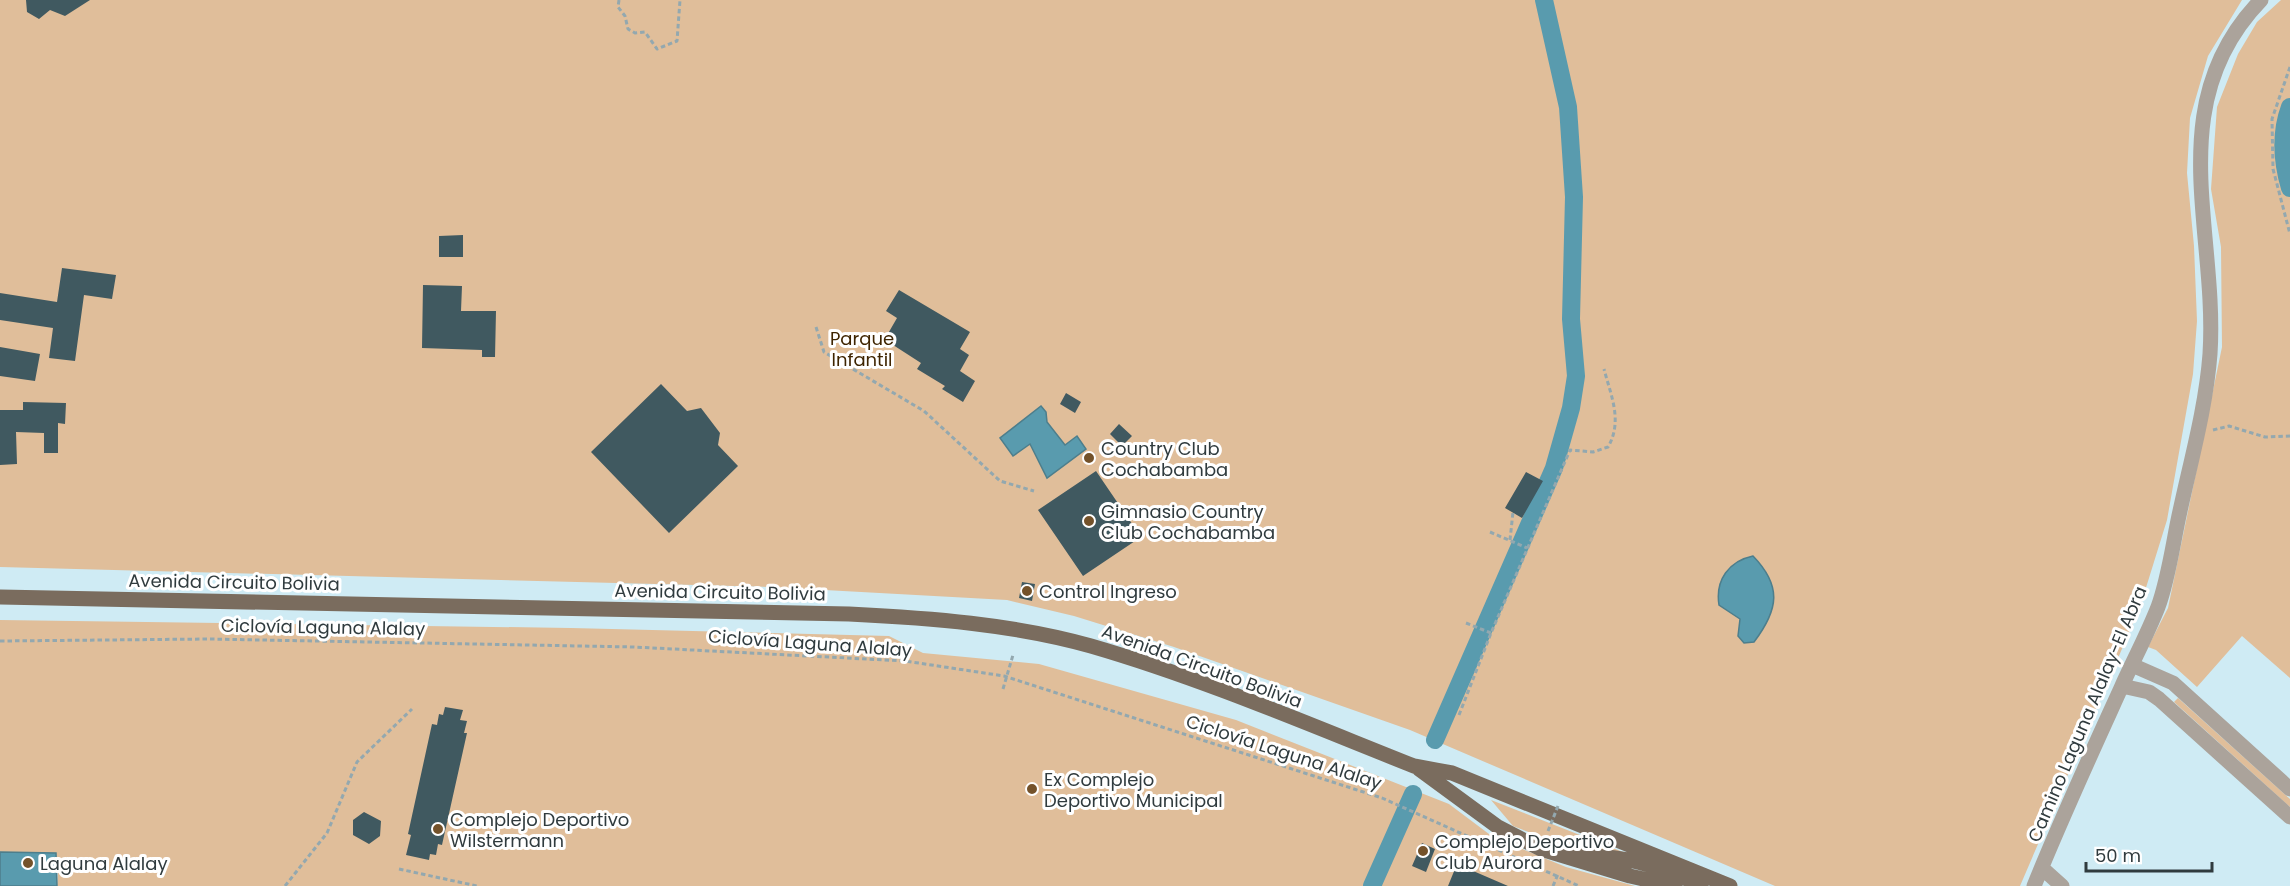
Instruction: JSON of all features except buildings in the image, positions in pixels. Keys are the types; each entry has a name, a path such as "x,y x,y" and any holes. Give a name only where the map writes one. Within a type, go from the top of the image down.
{"main road":[{"name":"Avenida Circuito Bolivia","path":"0,597 849,614 912,617 995,626 1089,646 1166,670 1414,766 1452,773 1730,886"},
{"name":"Avenida Circuito Bolivia","path":"1414,766 1498,827 1541,849 1630,876 1676,886"},
{"name":"Avenida Circuito Bolivia","path":"1565,856 1624,857 1663,869 1701,886"}],"street":[{"name":"Camino Laguna Alalay-El Abra","path":"2034,886 2159,605 2197,435 2210,355 2210,291 2202,230 2200,169 2203,113 2219,61 2246,16 2261,0"},
{"path":"2132,665 2173,683 2290,789"},
{"path":"2122,686 2149,692 2159,699 2290,817"},
{"path":"2042,868 2062,886"}],"path":[{"path":"619,0 618,7 625,16 628,29 635,33 645,32 657,49 677,41 680,0"},
{"path":"2290,67 2272,119 2273,169 2290,234"},
{"path":"816,327 824,352 924,411 968,449 1000,481 1034,491"},
{"path":"1459,715 1489,632 1570,450 1593,452 1608,447 1616,434 1615,408 1604,369"},
{"path":"2197,435 2229,426 2265,437 2290,436"},
{"path":"1510,540 1514,512"},
{"path":"1490,532 1525,547"},
{"path":"1466,623 1489,632"},
{"name":"Ciclovía Laguna Alalay","path":"0,641 208,639 634,647 894,661 1007,677 1399,805 1579,886"},
{"path":"1003,690 1013,655"},
{"path":"285,886 327,833 357,762 412,709"},
{"path":"1548,831 1558,806"},
{"path":"399,869 477,886"}],"green space":[{"name":"Country Club Cochabamba","path":"0,0 2242,0 2208,56 2190,118 2187,173 2194,246 2197,321 2193,374 2167,520 2140,607 2020,886 1775,886 1410,730 1174,647 1074,616 1007,600 770,587 0,567"},
{"path":"2281,0 2290,0 2290,678 2242,636 2197,687 2156,650 2148,647 2168,608 2222,347 2221,247 2211,189 2217,107 2238,54 2257,22"},
{"path":"0,620 571,628 889,636 923,653 1039,664 1236,720 1449,804 1493,837 1566,867 1635,886 57,886 58,872 24,854 0,852"},
{"path":"2178,698 2290,799 2290,807 2174,702"},
{"path":"1491,800 1623,852 1575,850 1513,826"}],"water":[{"path":"1041,406 1046,412 1047,422 1065,445 1077,436 1086,449 1047,478 1030,444 1013,456 1000,438"},
{"path":"1753,556 1769,577 1774,598 1768,619 1754,642 1744,643 1738,636 1740,619 1719,605 1718,596 1722,580 1731,567"},
{"name":"Laguna Alalay","path":"0,852 56,853 57,886 0,886"}],"waterway":[{"path":"1435,740 1554,468 1571,408 1576,376 1571,319 1574,197 1568,107 1544,0"},
{"path":"2290,107 2283,137 2285,168 2290,188"},
{"path":"1372,886 1413,794"}],"place":[{"name":"Country Club Cochabamba","path":"1089,458"},
{"name":"Gimnasio Country Club Cochabamba","path":"1089,521"},
{"name":"Control Ingreso","path":"1027,591"},
{"name":"Ex Complejo Deportivo Municipal","path":"1032,789"},
{"name":"Complejo Deportivo Wilstermann","path":"438,829"},
{"name":"Complejo Deportivo Club Aurora","path":"1423,851"},
{"name":"Laguna Alalay","path":"28,863"}],"park label":[{"name":"Parque Infantil","path":"862,348"}]}
